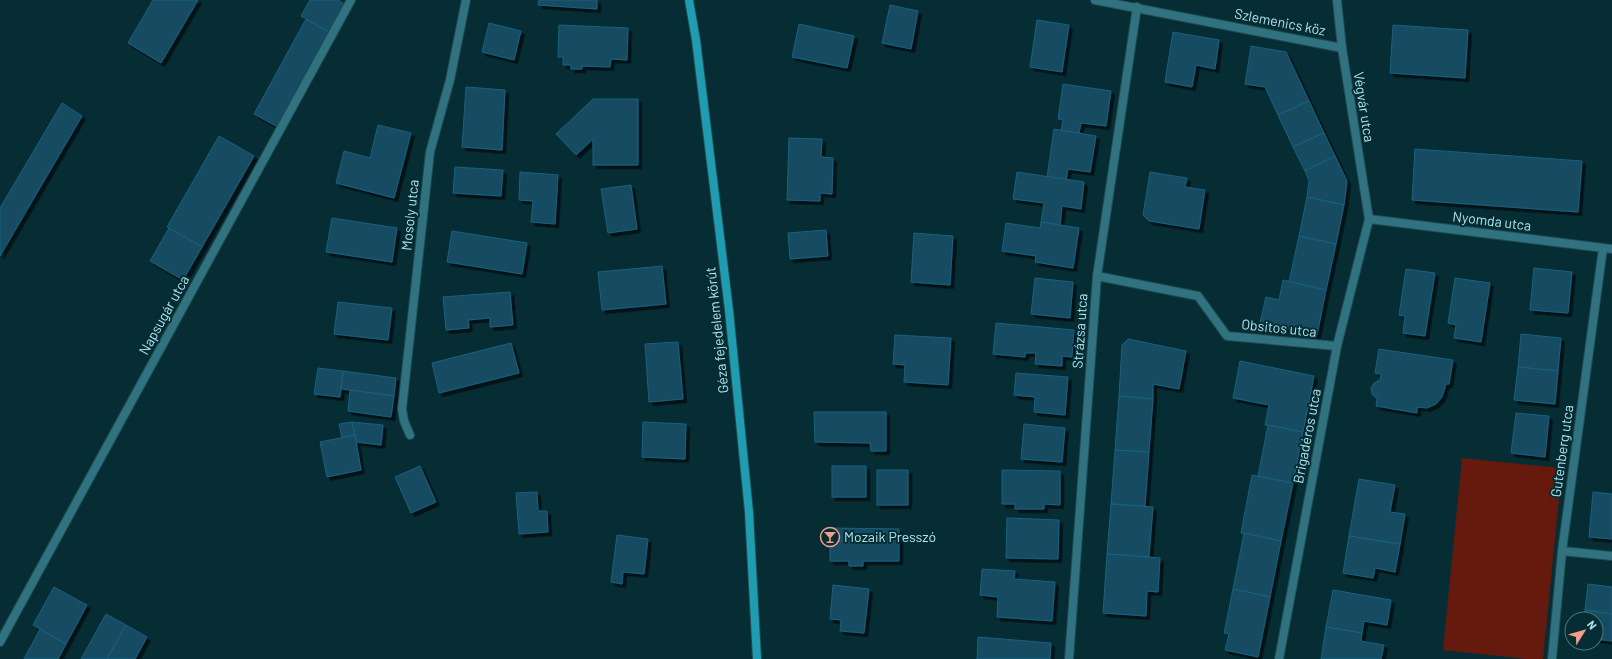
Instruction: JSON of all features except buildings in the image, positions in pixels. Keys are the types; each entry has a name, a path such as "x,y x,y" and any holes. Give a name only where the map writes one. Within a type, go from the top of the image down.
{"street":[{"name":"Napsugár utca","path":"0,642 351,0"},
{"name":"Mosoly utca","path":"410,434 404,421 402,409 430,152 450,80 466,0"},
{"name":"Géza fejedelem körút","path":"689,0 696,40 729,310 749,512 757,659"},
{"name":"Szlemenics köz","path":"1094,0 1137,7 1342,48"},
{"name":"Végvár utca","path":"1337,0 1342,48 1369,219"},
{"name":"Strázsa utca","path":"1069,659 1097,276 1137,7"},
{"name":"Nyomda utca","path":"1369,219 1612,249"},
{"name":"Brigadéros utca","path":"1279,659 1337,346 1369,219"},
{"name":"Gutenberg utca","path":"1552,659 1562,551 1602,248"},
{"name":"Obsitos utca","path":"1097,276 1198,296 1227,336 1337,346"},
{"path":"1562,551 1612,556"}],"shaded area":[{"path":"1462,458 1562,468 1543,659 1526,659 1443,650"}],"place":[{"name":"Mozaik Presszó","path":"830,537"}]}
